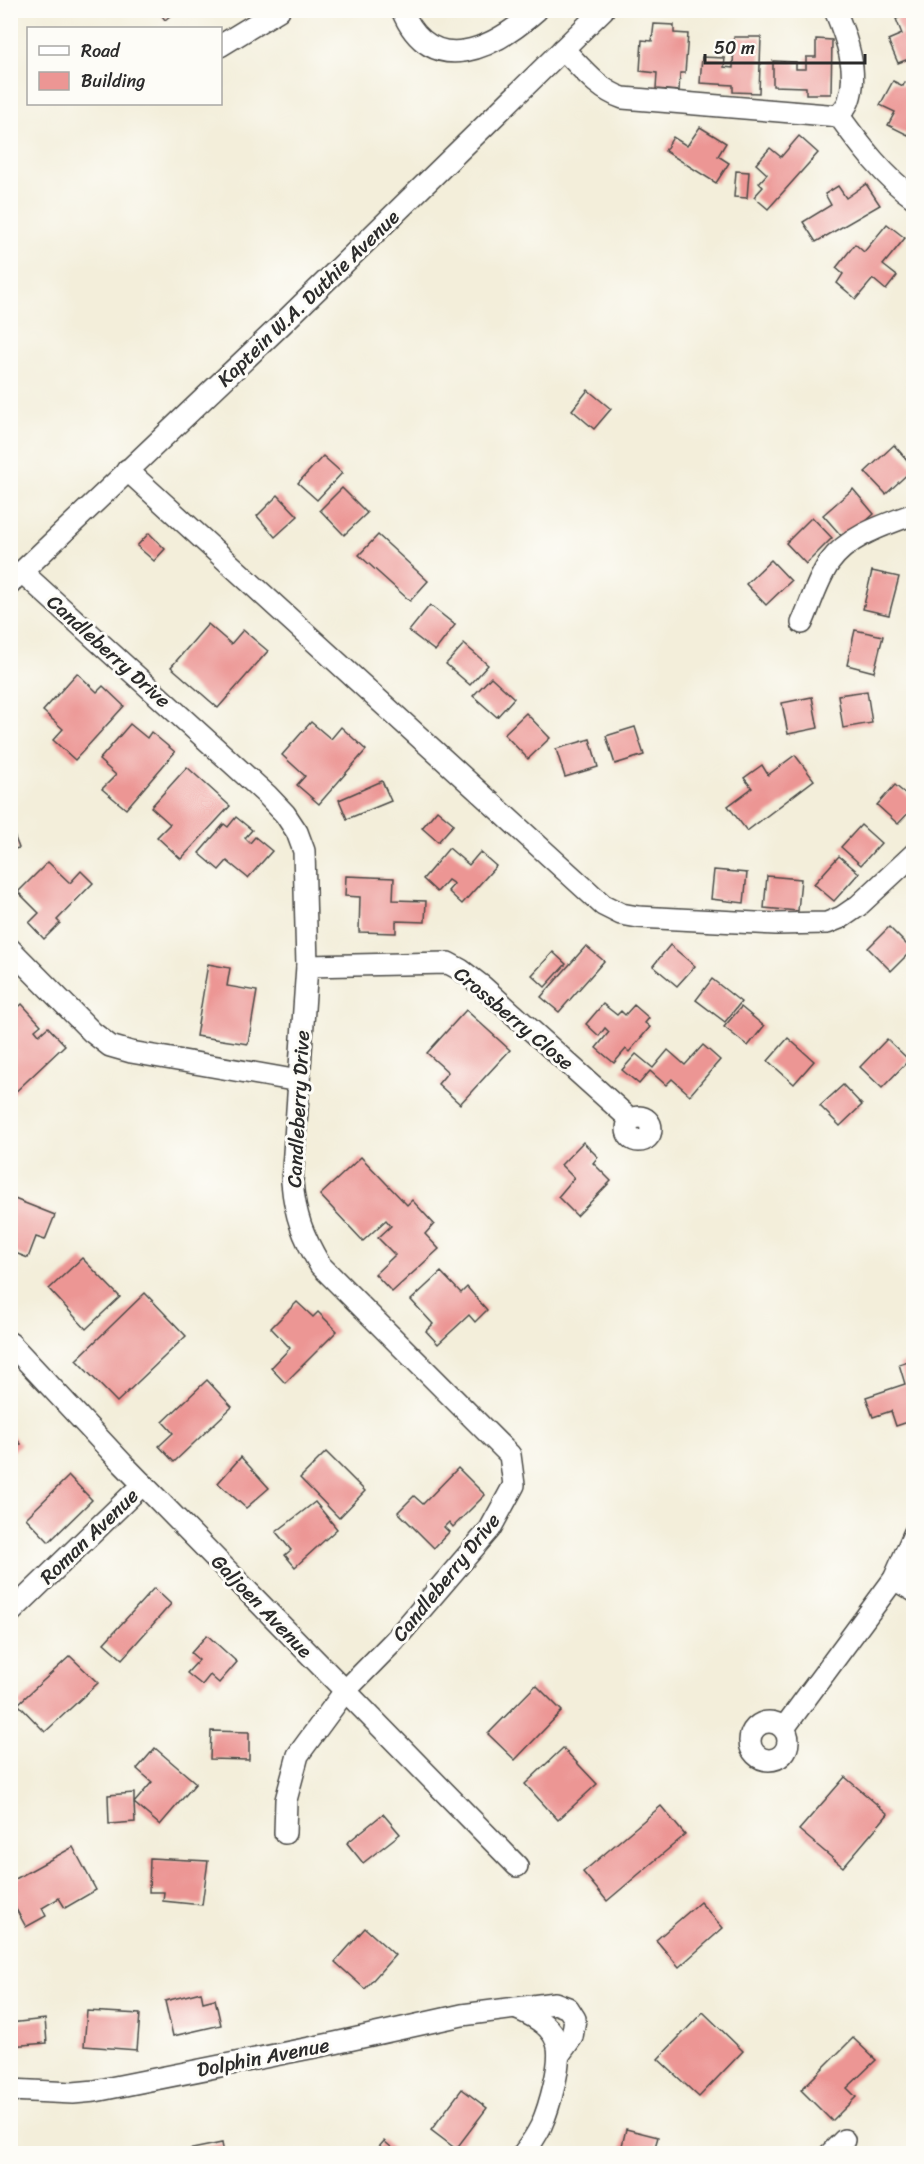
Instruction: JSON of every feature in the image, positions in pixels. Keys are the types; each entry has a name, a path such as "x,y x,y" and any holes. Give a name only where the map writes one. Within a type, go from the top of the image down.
{"street":[{"path":"222,45 279,10"},
{"path":"402,10 421,40 433,49 448,51 472,50 495,42 537,10"},
{"name":"Kaptein W.A. Duthie Avenue","path":"16,578 298,309 603,10"},
{"path":"835,10 850,58 853,83 849,102 839,116"},
{"path":"563,49 596,82 622,98 839,116 865,150 900,188 914,198"},
{"path":"127,470 603,905 621,914 638,917 776,924 827,923 842,917 858,906 914,854"},
{"path":"802,623 824,572 839,552 872,529 914,514"},
{"name":"Candleberry Drive","path":"16,578 267,795 285,814 297,832 304,851 306,966 292,1182 294,1208 304,1238 320,1265 510,1455 514,1485 490,1529 395,1640 345,1691 298,1755 286,1800 285,1833"},
{"path":"10,949 92,1032 110,1046 131,1052 299,1081"},
{"name":"Crossberry Close","path":"306,966 448,963 482,986 631,1120"},
{"name":"Galjoen Avenue","path":"10,1344 143,1484 517,1866"},
{"name":"Roman Avenue","path":"10,1613 143,1484"},
{"path":"784,1728 894,1579 914,1534"},
{"path":"894,1579 914,1591"},
{"name":"Dolphin Avenue","path":"10,2090 95,2091 462,2015 555,2003 568,2008 573,2014 575,2026 572,2037 559,2055 542,2124 523,2154"},
{"path":"515,2008 533,2017 547,2028 557,2041 559,2055"}],"building":[{"path":"158,10 177,10 165,20"},
{"path":"912,12 914,57 898,63 888,40 902,34 896,19"},
{"path":"654,24 674,25 674,33 688,34 685,73 680,73 679,91 656,89 657,73 640,71 642,40 652,41"},
{"path":"734,37 761,37 759,93 733,92 733,85 700,83 702,57 725,58 724,67 733,68"},
{"path":"816,39 832,40 831,94 806,94 806,87 773,86 773,61 796,62 796,69 806,69 806,57 816,57"},
{"path":"893,81 903,86 905,82 914,87 914,124 908,135 888,125 895,112 880,105"},
{"path":"700,127 726,143 718,156 729,163 716,183 665,151 673,137 687,146"},
{"path":"799,136 818,153 768,209 754,197 763,187 759,183 767,174 756,164 770,148 781,157"},
{"path":"736,171 749,172 747,198 734,197"},
{"path":"866,184 880,205 816,242 803,222 831,205 825,194 838,186 846,198"},
{"path":"887,224 905,238 883,265 897,276 886,290 873,279 856,299 837,283 843,274 836,268 855,244 864,252"},
{"path":"588,390 611,409 594,429 572,410"},
{"path":"894,445 914,468 886,494 865,472"},
{"path":"323,456 342,473 317,500 298,483"},
{"path":"342,488 367,513 344,535 320,510"},
{"path":"853,489 874,514 845,540 823,515"},
{"path":"278,495 298,516 275,537 257,516"},
{"path":"812,517 832,538 806,564 786,543"},
{"path":"149,533 165,549 154,561 137,546"},
{"path":"378,535 428,581 410,601 359,555"},
{"path":"771,560 791,581 766,605 746,584"},
{"path":"872,571 899,577 889,615 863,609"},
{"path":"430,605 455,625 435,651 409,631"},
{"path":"208,624 231,644 243,630 268,651 218,708 171,667"},
{"path":"855,630 883,636 874,672 847,665"},
{"path":"464,644 488,665 470,685 446,664"},
{"path":"77,673 97,692 103,686 124,706 75,760 53,740 63,729 43,711"},
{"path":"491,677 514,698 497,717 473,696"},
{"path":"867,691 872,723 843,728 838,695"},
{"path":"812,697 818,728 788,734 782,703"},
{"path":"526,713 550,738 528,759 504,734"},
{"path":"311,722 331,739 341,727 366,750 319,804 297,785 305,776 282,755"},
{"path":"130,724 147,738 151,732 175,752 126,809 102,789 116,775 99,760"},
{"path":"635,727 644,755 615,764 606,736"},
{"path":"590,739 598,767 565,777 556,749"},
{"path":"795,755 814,780 747,831 728,806 752,788 744,778 762,765 768,775"},
{"path":"187,767 230,806 181,859 157,837 170,824 151,807"},
{"path":"382,781 391,801 347,819 339,800"},
{"path":"895,785 914,801 914,807 898,824 877,805"},
{"path":"437,810 454,824 438,842 422,828"},
{"path":"236,817 252,830 245,838 250,843 255,837 272,851 248,878 227,861 219,870 199,853 224,824 228,827"},
{"path":"10,825 19,848 10,850"},
{"path":"861,825 881,843 861,865 841,847"},
{"path":"449,848 469,865 480,852 496,866 462,904 448,891 454,884 448,880 437,892 423,879"},
{"path":"839,856 859,873 834,901 814,884"},
{"path":"48,862 70,883 81,871 93,883 57,920 60,923 44,939 29,923 39,913 18,892"},
{"path":"714,870 747,873 744,903 711,899"},
{"path":"346,876 394,878 393,900 426,901 425,922 396,921 396,933 359,932 360,897 345,896"},
{"path":"767,876 801,879 798,911 764,908"},
{"path":"889,927 912,950 891,971 868,948"},
{"path":"670,945 695,966 677,986 653,966"},
{"path":"586,946 604,961 559,1012 541,997"},
{"path":"553,952 566,964 545,987 532,975"},
{"path":"208,964 230,968 227,986 257,991 248,1044 196,1036"},
{"path":"712,979 741,1002 725,1022 696,1000"},
{"path":"22,1004 41,1025 35,1030 39,1035 48,1027 65,1045 10,1097 10,1015"},
{"path":"603,1004 617,1015 621,1011 625,1015 634,1005 649,1018 645,1023 650,1027 629,1052 626,1049 614,1063 596,1048 609,1032 605,1028 599,1036 586,1024"},
{"path":"741,1007 764,1026 748,1046 724,1027"},
{"path":"466,1010 510,1050 460,1104 438,1084 448,1072 427,1053"},
{"path":"788,1038 814,1061 794,1084 768,1061"},
{"path":"887,1039 909,1060 882,1088 860,1067"},
{"path":"703,1045 720,1060 690,1095 672,1079 666,1085 650,1071 639,1084 622,1070 636,1054 653,1068 668,1050 685,1065"},
{"path":"843,1085 862,1105 840,1126 820,1106"},
{"path":"583,1142 598,1157 593,1163 611,1181 577,1216 558,1197 574,1178 561,1165"},
{"path":"361,1157 407,1205 412,1200 434,1224 425,1234 439,1249 392,1292 375,1274 395,1255 378,1238 391,1226 386,1220 363,1241 320,1195"},
{"path":"12,1198 55,1215 45,1240 36,1237 28,1258 10,1251 10,1203"},
{"path":"82,1258 120,1297 86,1329 49,1289"},
{"path":"441,1272 461,1293 467,1287 487,1310 475,1322 469,1315 438,1344 426,1331 433,1324 411,1300"},
{"path":"145,1293 186,1336 117,1402 76,1360"},
{"path":"297,1302 313,1317 318,1312 337,1331 285,1383 271,1368 290,1348 271,1328"},
{"path":"914,1359 914,1409 912,1410 914,1420 896,1426 891,1411 873,1417 866,1397 905,1384 899,1364"},
{"path":"207,1380 232,1407 174,1462 159,1446 173,1433 163,1422"},
{"path":"10,1433 21,1444 10,1454"},
{"path":"326,1452 365,1491 339,1518 300,1478"},
{"path":"241,1457 269,1488 246,1508 218,1483"},
{"path":"458,1468 485,1495 453,1527 449,1522 444,1527 449,1532 434,1548 398,1512 414,1496 423,1504"},
{"path":"69,1476 92,1500 49,1542 26,1518"},
{"path":"315,1502 337,1529 295,1567 285,1555 291,1550 276,1532"},
{"path":"154,1588 171,1604 122,1659 104,1643"},
{"path":"207,1635 237,1662 219,1683 210,1675 202,1685 187,1673 199,1660 191,1653"},
{"path":"70,1656 98,1683 45,1732 18,1704"},
{"path":"536,1685 562,1711 515,1760 488,1734"},
{"path":"211,1731 249,1732 249,1760 210,1759"},
{"path":"155,1748 196,1783 160,1825 134,1803 152,1782 137,1769"},
{"path":"563,1748 597,1784 558,1820 525,1784"},
{"path":"845,1777 888,1814 843,1867 799,1830"},
{"path":"134,1793 135,1822 109,1824 108,1795"},
{"path":"661,1806 685,1835 607,1901 583,1872"},
{"path":"383,1814 400,1834 363,1863 347,1843"},
{"path":"73,1847 96,1890 65,1908 59,1898 42,1908 46,1916 26,1927 10,1898 10,1882"},
{"path":"150,1858 208,1861 202,1905 163,1901 164,1892 149,1892"},
{"path":"700,1902 723,1928 679,1967 656,1940"},
{"path":"365,1928 395,1955 365,1989 335,1962"},
{"path":"201,1992 203,2002 215,1999 221,2025 173,2036 165,2001"},
{"path":"87,2011 140,2014 137,2050 84,2046"},
{"path":"703,2012 743,2051 699,2097 658,2059"},
{"path":"45,2019 47,2043 10,2046 10,2023"},
{"path":"853,2038 876,2060 847,2088 856,2097 832,2121 801,2090"},
{"path":"462,2089 487,2108 456,2149 431,2130"},
{"path":"626,2129 658,2137 655,2147 678,2154 620,2154"},
{"path":"384,2141 399,2154 373,2154"},
{"path":"222,2143 224,2154 187,2154 187,2150"}]}
